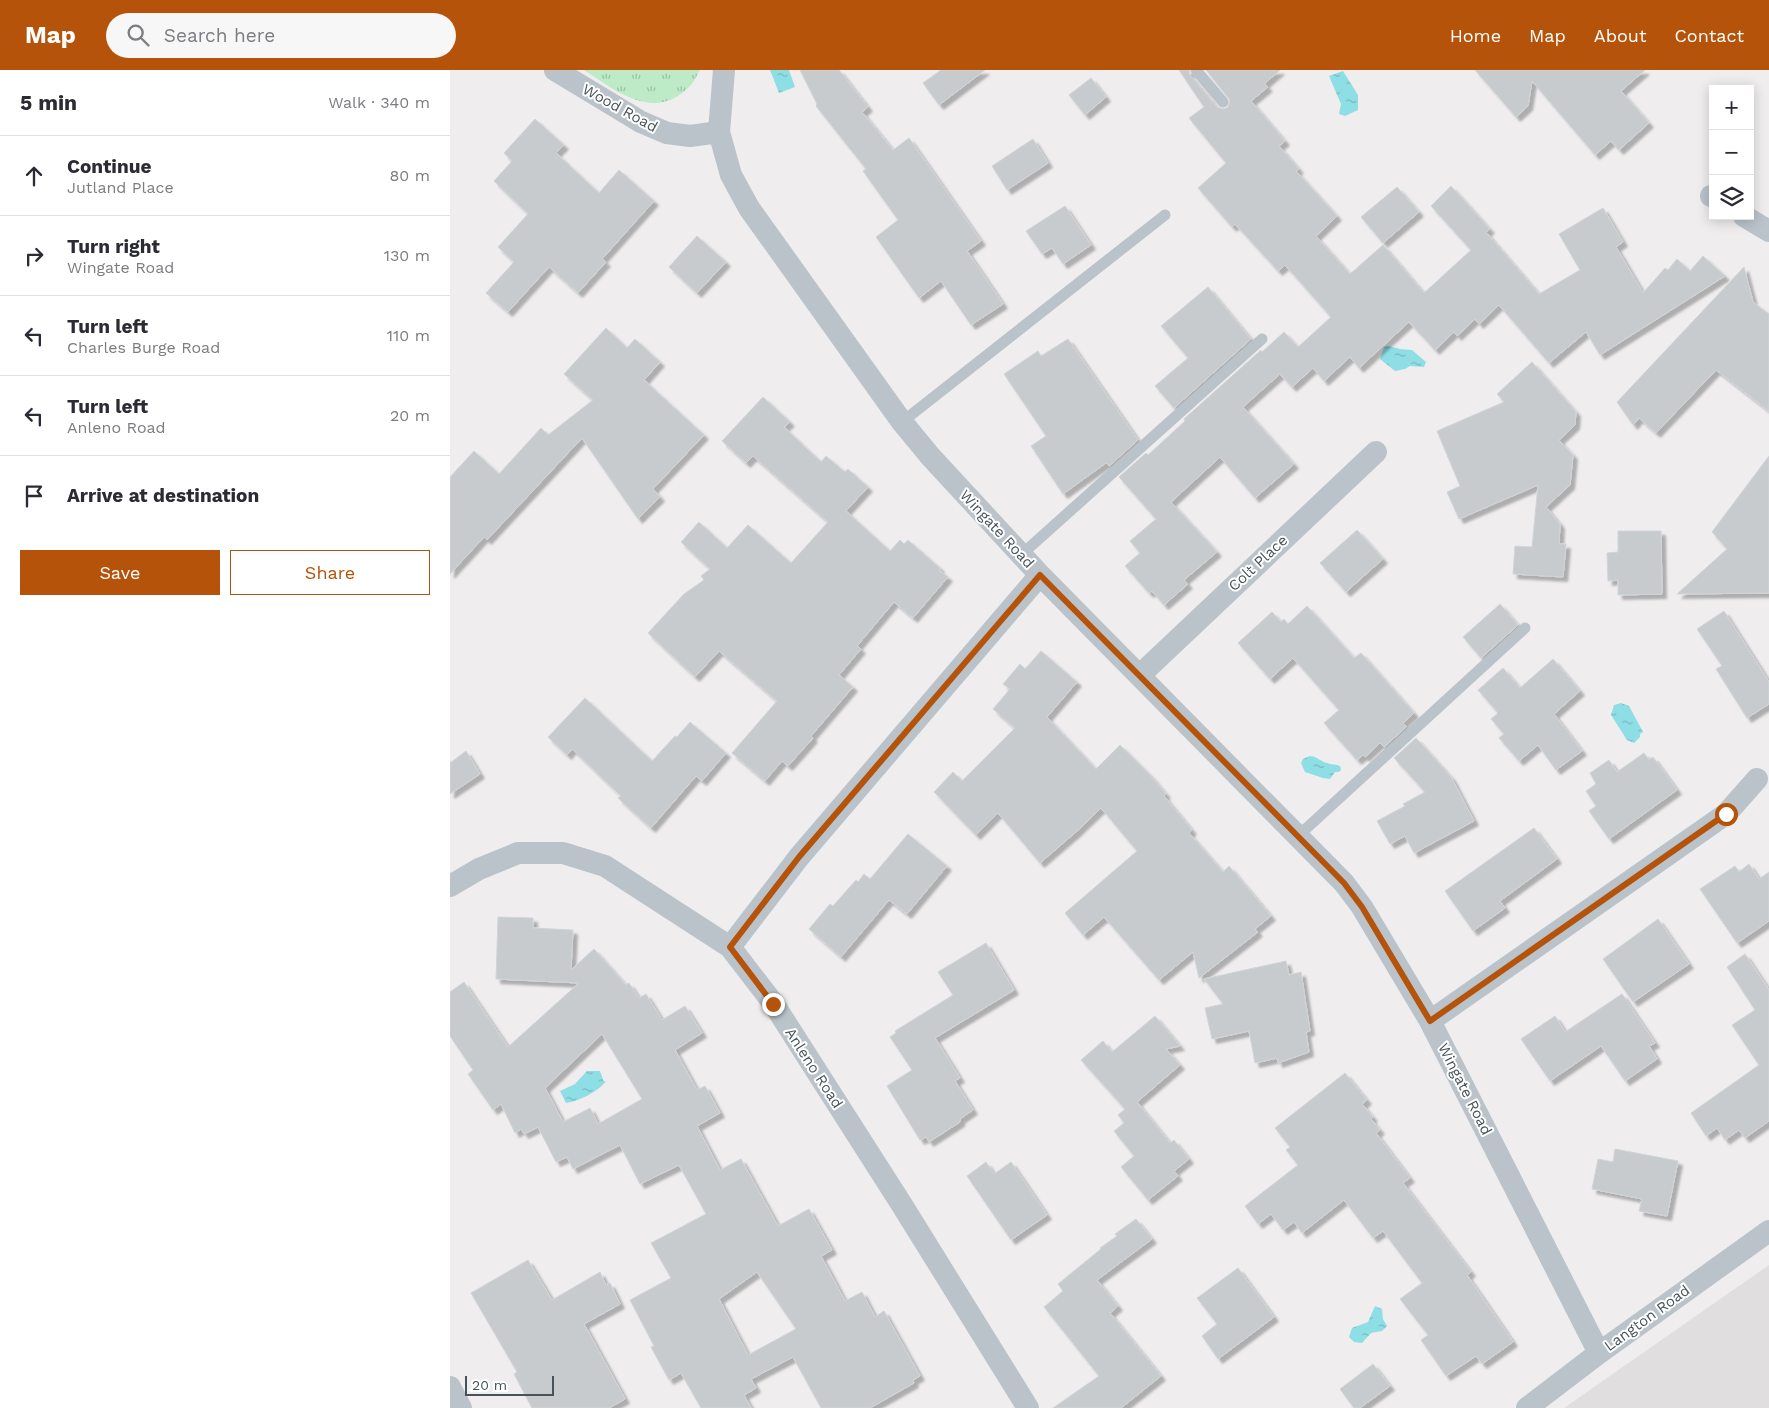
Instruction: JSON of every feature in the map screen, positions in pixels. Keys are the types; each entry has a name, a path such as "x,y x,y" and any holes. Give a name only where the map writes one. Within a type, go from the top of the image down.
{"street":[{"name":"Wood Road","path":"555,70 641,122 667,133 690,136 719,132"},
{"name":"Wingate Road","path":"724,70 719,132 731,175 749,208 902,422 930,456 1040,575 1344,883 1362,907 1430,1021 1599,1353"},
{"path":"1750,220 1769,232"},
{"name":"Colt Place","path":"1140,675 1376,452"},
{"path":"730,947 799,857 1040,575"},
{"path":"1430,1021 1726,814 1757,779"},
{"name":"Anleno Road","path":"450,886 479,869 518,853 563,853 605,866 730,947 773,1004 902,1205 1028,1408"},
{"name":"Langton Road","path":"1527,1408 1599,1353 1769,1231"},
{"path":"450,1387 461,1408"}],"lane":[{"path":"1196,70 1223,102"},
{"path":"902,422 1166,215"},
{"path":"1021,555 1262,339"},
{"path":"1298,836 1525,628"}],"shaded area":[{"path":"1769,1265 1769,1408 1564,1408 1693,1318"}],"green space":[{"path":"584,70 700,70 691,84 677,97 663,102 650,103 622,94"}],"water":[{"path":"770,70 789,70 795,87 779,93"},
{"path":"1343,71 1358,95 1358,110 1345,116 1339,114 1341,104 1329,76"},
{"path":"1389,346 1412,350 1426,362 1424,367 1410,366 1395,371 1380,359 1384,347"},
{"path":"1621,703 1629,706 1643,732 1634,743 1627,740 1611,715 1614,705"},
{"path":"1310,756 1329,764 1340,766 1341,770 1335,772 1330,779 1305,772 1301,763 1303,759"},
{"path":"587,1071 600,1071 604,1082 606,1081 588,1095 566,1103 560,1091 575,1084"},
{"path":"1375,1306 1382,1309 1383,1319 1387,1326 1382,1331 1371,1333 1362,1343 1354,1342 1349,1337 1352,1328 1368,1322"}],"building":[{"path":"800,70 839,70 868,107 862,112 893,150 909,138 981,241 967,251 1003,304 971,325 941,281 919,298 876,237 898,220 863,171 866,169 816,106 817,104"},
{"path":"941,70 985,70 939,105 923,83"},
{"path":"1179,70 1189,70 1190,75 1217,107 1224,109 1228,107 1230,100 1206,70 1280,70 1264,84 1268,87 1251,101 1285,141 1279,146 1299,169 1296,171 1337,216 1316,236 1350,274 1383,245 1424,293 1471,250 1431,206 1451,186 1490,229 1486,232 1539,294 1580,270 1559,234 1603,208 1623,242 1616,247 1643,293 1665,268 1668,270 1677,259 1690,271 1703,256 1725,276 1600,355 1586,332 1549,363 1499,305 1479,324 1475,319 1457,336 1454,332 1435,350 1409,322 1359,368 1350,357 1324,381 1313,368 1292,387 1280,374 1243,407 1294,464 1255,498 1220,457 1171,502 1217,552 1184,580 1188,584 1164,605 1152,591 1149,593 1125,566 1140,553 1130,541 1156,519 1119,477 1146,453 1148,455 1185,421 1184,419 1261,350 1262,352 1284,332 1298,347 1331,317 1285,265 1278,271 1235,224 1232,227 1198,188 1226,163 1189,118 1204,107"},
{"path":"1475,70 1645,70 1621,91 1649,123 1619,150 1611,141 1595,155 1532,81 1528,106 1516,117"},
{"path":"1091,78 1106,97 1085,115 1069,95"},
{"path":"535,119 564,145 556,153 599,193 619,170 654,201 602,259 606,262 578,293 549,267 508,312 486,293 514,262 498,247 528,214 494,181 512,161 504,153"},
{"path":"1033,139 1048,163 1007,190 992,166"},
{"path":"1397,187 1419,212 1383,243 1361,217"},
{"path":"1065,206 1091,245 1063,264 1052,248 1042,254 1026,231"},
{"path":"697,236 726,262 697,293 669,267"},
{"path":"1744,267 1753,302 1769,314 1769,411 1716,370 1656,433 1639,418 1633,425 1617,402"},
{"path":"1208,287 1251,339 1174,408 1155,386 1188,358 1161,326"},
{"path":"606,328 627,348 635,339 660,362 644,380 704,435 653,489 660,497 638,519 582,438 487,540 484,537 450,574 450,477 474,451 499,474 541,428 548,435 593,400 564,374"},
{"path":"1068,339 1138,440 1109,466 1106,463 1063,494 1031,446 1046,436 1004,374 1038,351 1041,356"},
{"path":"1532,362 1576,412 1575,425 1559,440 1573,455 1570,485 1546,507 1560,524 1559,544 1566,544 1563,577 1513,574 1515,546 1532,547 1538,485 1459,519 1447,492 1460,486 1437,431 1504,402 1497,394"},
{"path":"763,397 790,422 784,427 821,462 826,456 845,472 848,469 868,487 846,511 890,551 900,540 904,544 908,540 948,577 913,618 894,602 857,646 861,649 839,675 853,687 811,736 813,738 788,766 782,761 765,781 732,753 777,701 719,651 695,677 648,633 684,594 704,580 701,576 710,569 681,542 699,522 727,548 748,525 791,563 828,522 753,456 746,463 722,441"},
{"path":"1769,456 1769,593 1677,594 1727,549 1712,532"},
{"path":"1357,530 1383,559 1346,592 1320,563"},
{"path":"1618,531 1661,531 1662,594 1618,595 1618,580 1608,581 1607,553 1618,552"},
{"path":"1500,604 1518,625 1481,658 1463,637"},
{"path":"1307,606 1354,658 1361,653 1414,713 1403,723 1406,727 1384,747 1380,743 1365,757 1363,755 1357,760 1324,723 1339,710 1293,658 1270,679 1238,643 1272,612 1281,622 1284,619 1288,624"},
{"path":"1724,611 1769,682 1769,704 1747,718 1716,669 1722,666 1697,629"},
{"path":"1041,651 1077,682 1047,717 1096,769 1120,745 1166,794 1164,796 1192,830 1189,833 1223,872 1229,866 1271,916 1255,929 1258,932 1199,978 1193,952 1159,980 1104,917 1083,935 1065,913 1137,851 1101,808 1040,863 998,813 976,835 934,792 953,772 962,781 1015,728 993,709 1010,689 1003,684 1020,664 1025,669"},
{"path":"1553,659 1580,691 1554,714 1582,751 1556,770 1538,745 1519,761 1499,738 1504,734 1491,719 1498,713 1478,690 1503,668 1520,688"},
{"path":"585,698 652,761 690,722 726,753 702,781 696,776 651,828 618,798 621,796 572,749 567,755 548,737"},
{"path":"1416,738 1451,777 1474,821 1414,853 1405,836 1390,844 1377,821 1405,806 1403,804 1425,792 1394,758"},
{"path":"466,751 480,774 450,794 450,763"},
{"path":"1644,753 1649,760 1653,757 1677,790 1609,839 1589,811 1596,806 1586,791 1596,784 1590,773 1609,760 1617,772"},
{"path":"1534,828 1557,859 1500,901 1505,908 1473,931 1445,891"},
{"path":"908,834 947,866 907,914 889,900 841,957 809,929 830,904 833,906 856,880 858,882 864,874 870,879"},
{"path":"1749,864 1759,879 1769,872 1769,921 1737,943 1700,889 1735,866 1739,872"},
{"path":"498,917 533,918 533,928 573,930 571,970 594,949 626,985 629,983 639,998 646,994 662,1020 685,1006 702,1033 675,1050 697,1090 705,1086 720,1113 697,1126 720,1170 741,1159 778,1226 809,1209 832,1250 821,1256 845,1301 862,1292 875,1317 884,1311 920,1376 913,1380 914,1383 870,1408 821,1408 793,1357 751,1379 756,1388 744,1395 751,1408 701,1408 681,1373 669,1380 651,1347 654,1346 630,1300 671,1278 651,1243 706,1214 679,1165 640,1184 620,1145 573,1169 567,1157 556,1162 538,1127 524,1134 521,1129 515,1133 501,1104 493,1110 468,1074 473,1070 450,1036 450,992 464,982 508,1047 579,983 496,979","holes":["602,1034 642,1099 598,1124 590,1108 563,1122 545,1088","757,1272 796,1329 748,1355 719,1299"]},
{"path":"1658,919 1689,964 1633,1002 1603,959"},
{"path":"986,943 1014,990 935,1038 960,1078 955,1081 973,1110 960,1119 960,1122 929,1142 926,1137 920,1140 887,1086 912,1070 890,1037 896,1033 895,1031 953,995 938,972"},
{"path":"1745,954 1769,990 1769,1121 1745,1138 1739,1130 1725,1140 1717,1128 1706,1136 1691,1113 1759,1065 1732,1025 1755,1010 1727,967"},
{"path":"1286,961 1289,975 1301,972 1310,1031 1306,1032 1309,1052 1278,1063 1277,1058 1255,1063 1249,1031 1212,1039 1205,1008 1223,1004 1204,979"},
{"path":"1622,994 1655,1043 1649,1046 1657,1059 1625,1081 1601,1046 1550,1081 1521,1039 1555,1016 1565,1032"},
{"path":"1155,1016 1180,1046 1166,1049 1180,1065 1137,1102 1170,1143 1174,1140 1189,1159 1174,1171 1178,1176 1148,1200 1121,1167 1134,1156 1114,1131 1124,1123 1118,1115 1125,1109 1081,1060 1103,1041 1112,1052"},
{"path":"1345,1073 1367,1100 1362,1104 1373,1117 1371,1119 1380,1130 1376,1133 1410,1178 1403,1183 1471,1272 1467,1275 1513,1342 1482,1364 1476,1356 1446,1376 1421,1340 1428,1335 1400,1299 1422,1283 1383,1231 1373,1238 1344,1200 1302,1233 1294,1222 1283,1230 1271,1214 1258,1224 1245,1206 1298,1165 1286,1150 1290,1147 1275,1128"},
{"path":"1615,1149 1678,1161 1667,1216 1639,1211 1642,1199 1592,1189 1598,1159 1613,1162"},
{"path":"986,1162 994,1174 1011,1162 1047,1215 1011,1240 967,1176"},
{"path":"1136,1219 1152,1239 1097,1280 1118,1306 1110,1313 1161,1376 1121,1408 1053,1408 1099,1376 1044,1307 1063,1291 1058,1284 1117,1236 1115,1234"},
{"path":"528,1260 552,1300 600,1272 606,1285 610,1283 620,1304 584,1324 625,1399 609,1408 532,1408 514,1374 517,1372 471,1293"},
{"path":"1238,1268 1274,1317 1218,1359 1202,1336 1217,1324 1197,1298"},
{"path":"1373,1364 1390,1386 1360,1408 1354,1408 1340,1389"}],"route":[{"path":"773,1004 730,947 799,857 1040,575 1344,883 1362,907 1430,1021 1726,814"}]}
